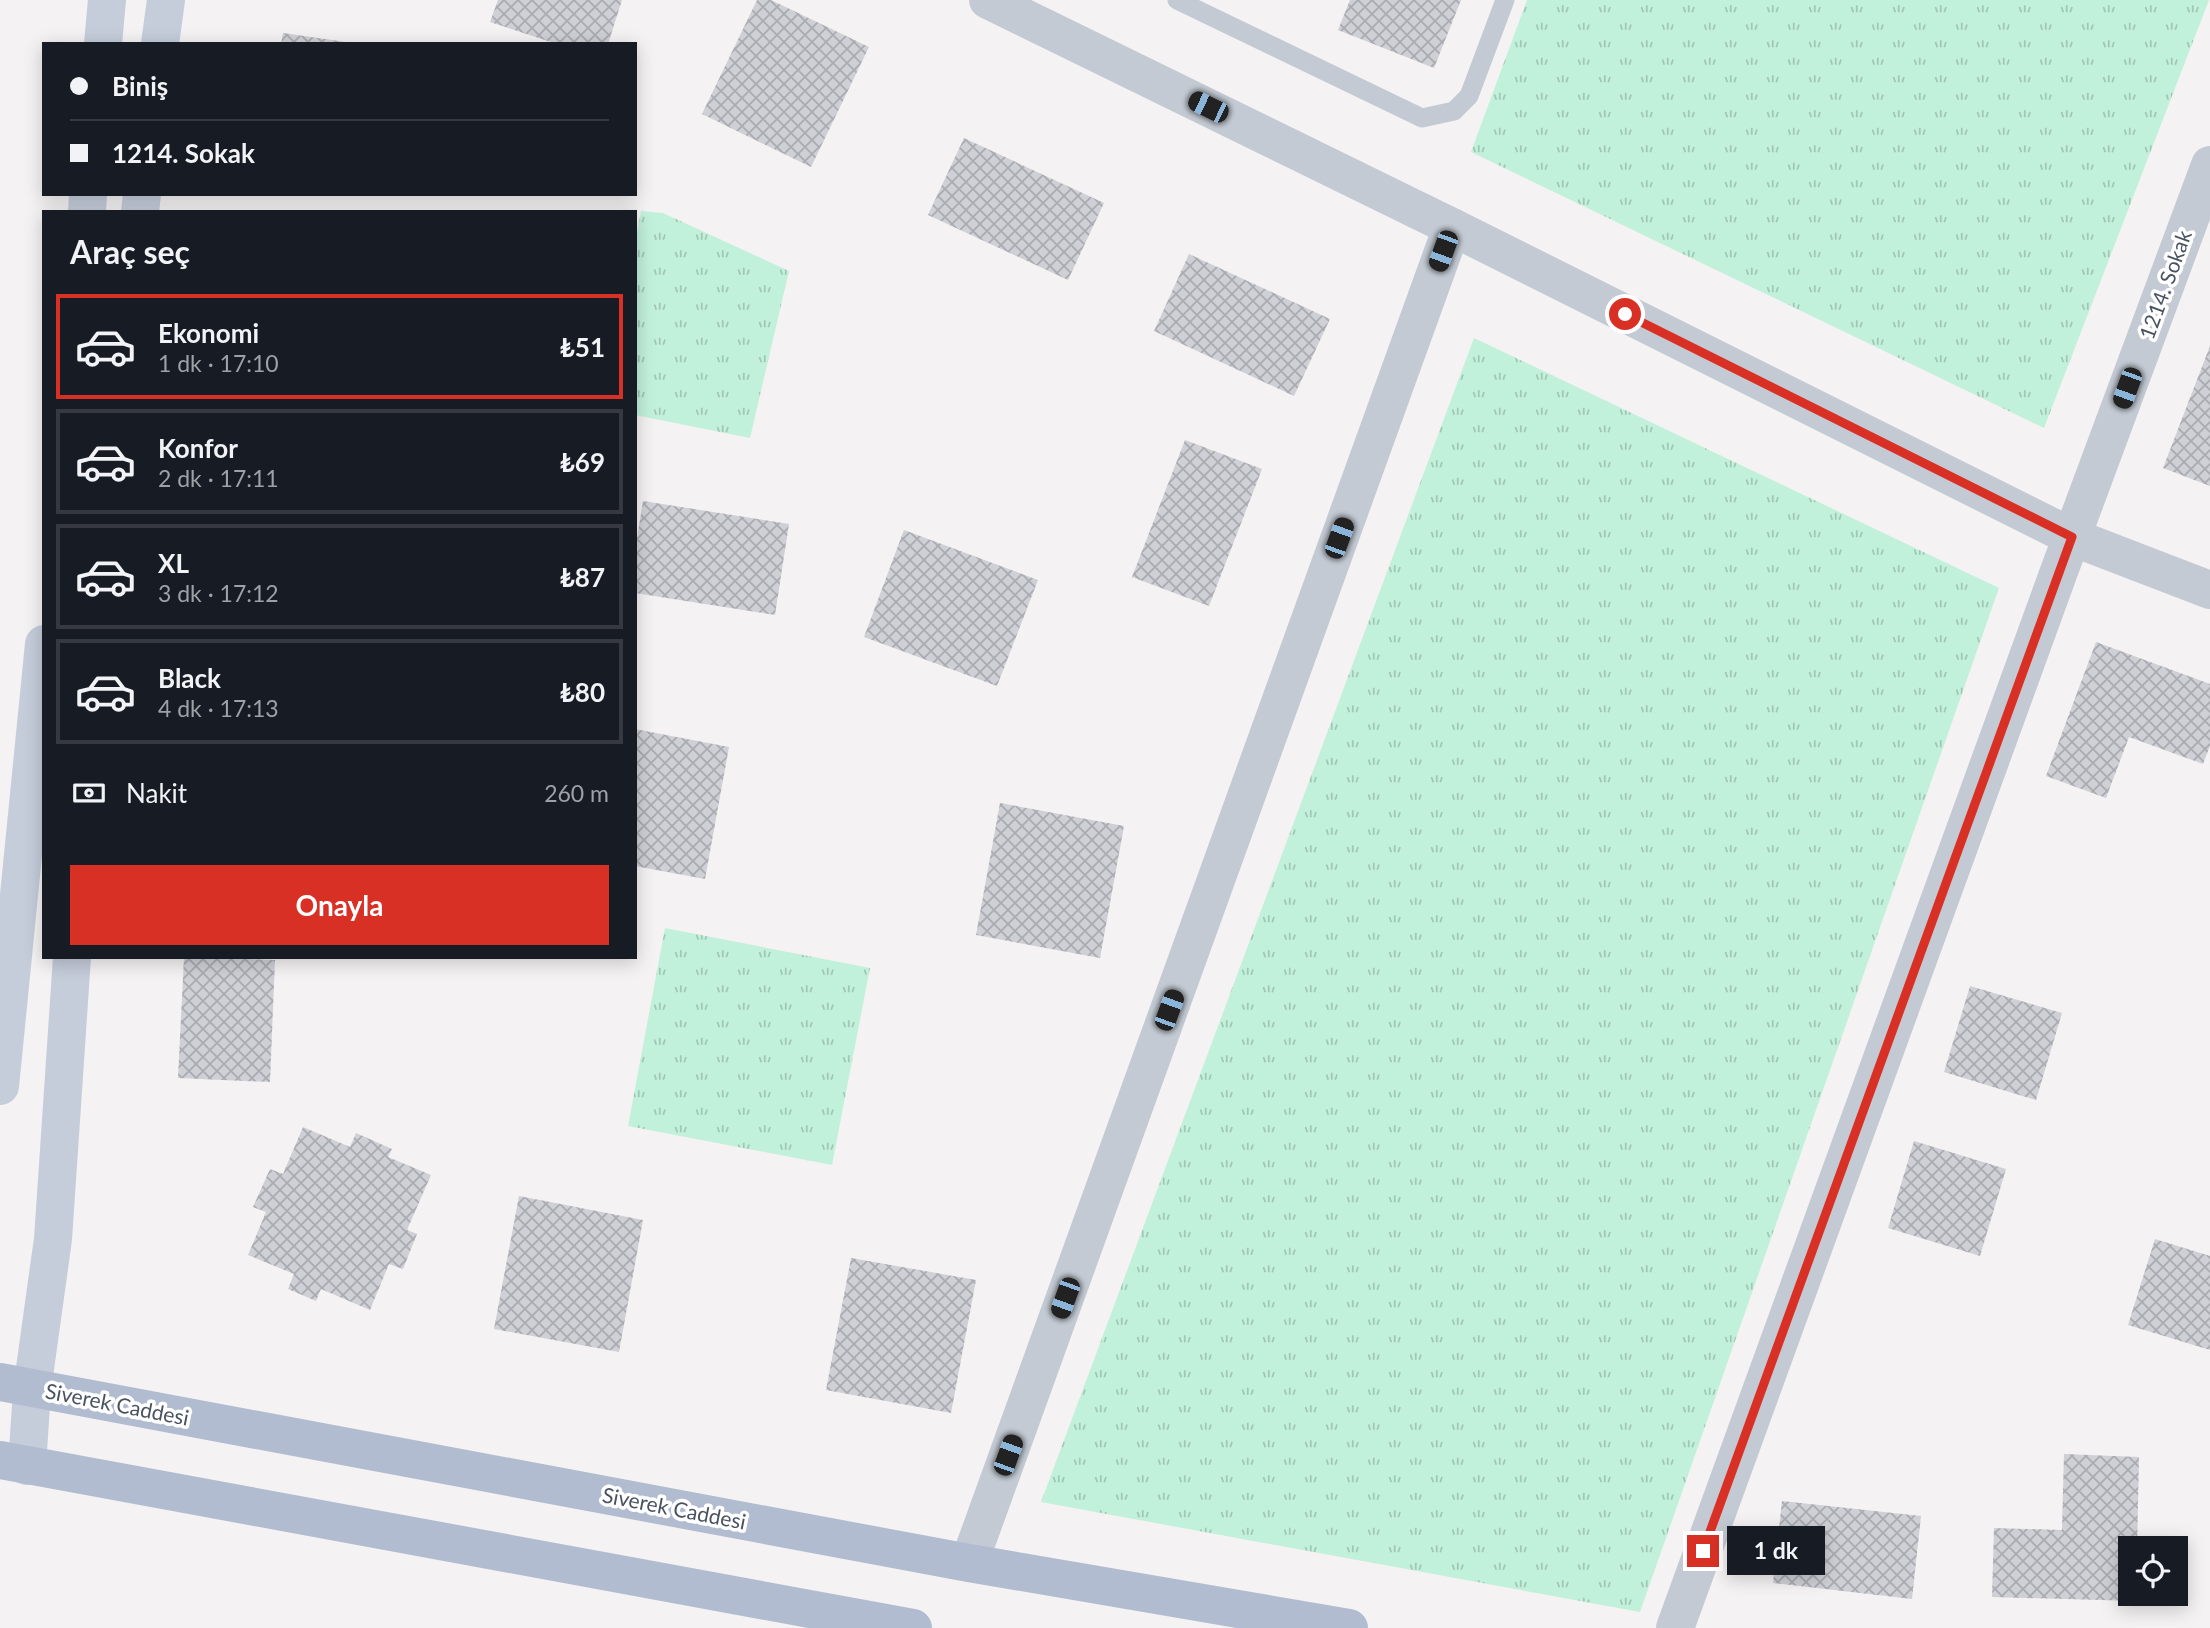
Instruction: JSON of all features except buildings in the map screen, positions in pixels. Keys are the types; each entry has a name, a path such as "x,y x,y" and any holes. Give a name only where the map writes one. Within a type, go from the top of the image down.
{"main road":[{"path":"103,42 107,0"},
{"path":"160,42 166,0"},
{"path":"0,1086 42,664"},
{"path":"72,959 52,1239 16,1386 14,1463 913,1628"},
{"name":"Siverek Caddesi","path":"16,1386 969,1563 1349,1628"}],"street":[{"path":"988,0 1452,227 2072,537 2210,590"},
{"name":"1214. Sokak","path":"1675,1628 2210,165"},
{"path":"969,1563 1452,227"}],"lane":[{"path":"1177,0 1422,118 1454,111 1469,96 1505,0"}],"green space":[{"path":"1527,0 2209,0 2044,428 1471,152"},
{"path":"641,211 663,213 789,271 750,438 637,415 637,232"},
{"path":"1474,338 1999,588 1640,1612 1041,1502"},
{"path":"665,928 870,968 832,1165 628,1126"}],"route":[{"path":"1625,314 2072,537 1703,1551"}]}
